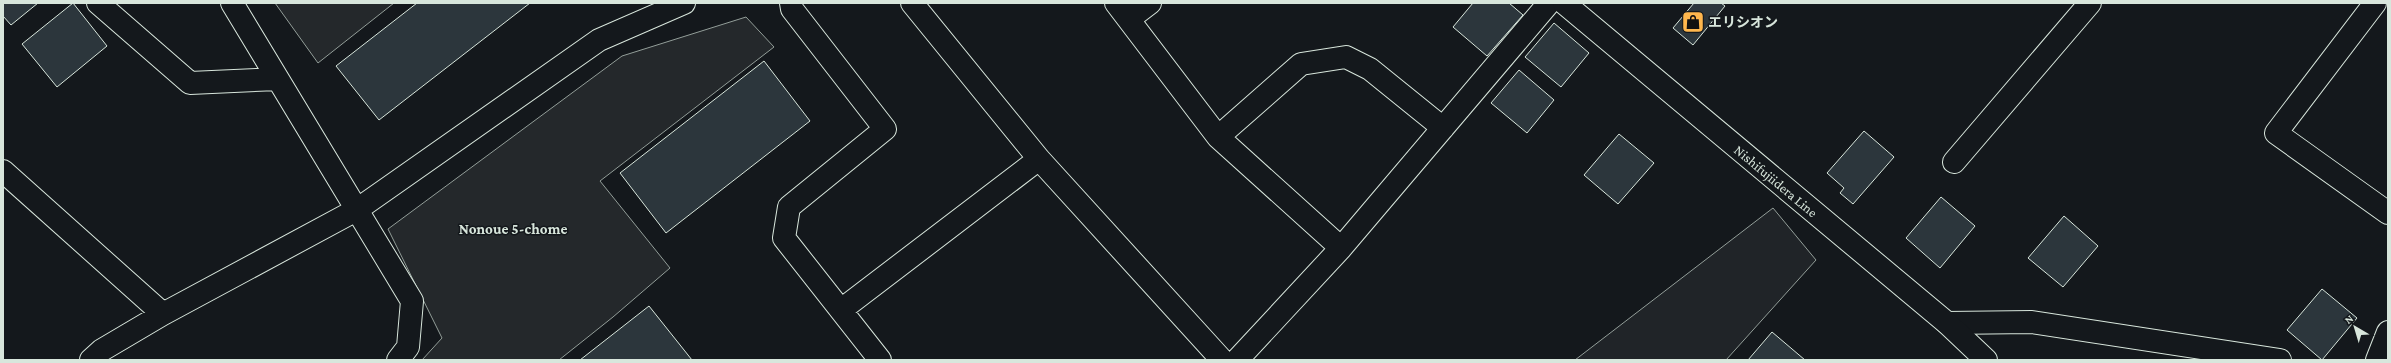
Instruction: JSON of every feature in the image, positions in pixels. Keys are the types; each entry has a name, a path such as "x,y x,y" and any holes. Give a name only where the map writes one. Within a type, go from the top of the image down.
{"street":[{"path":"98,3 190,83 278,79"},
{"path":"232,3 412,300 408,347 398,360"},
{"path":"91,360 102,350 163,314 358,209 599,40 684,3"},
{"path":"791,3 792,9 885,129 789,207 784,238 880,360"},
{"path":"912,3 1039,159 1222,360"},
{"path":"1150,3 1123,11 1218,137 1341,248"},
{"path":"1237,360 1341,248 1549,3"},
{"name":"Nishifujiidera Line","path":"1564,3 1947,324 1986,360"},
{"path":"1954,162 2090,3"},
{"path":"2375,3 2276,132 2388,213"},
{"path":"1218,137 1301,64 1346,57 1370,69 1443,128"},
{"path":"841,310 1039,159"},
{"path":"3,171 163,314"},
{"path":"1947,324 2032,322 2280,360"},
{"path":"2377,360 2388,332"}],"shaded area":[{"path":"275,3 394,3 318,63"},
{"path":"746,17 774,47 600,181 670,268 613,317 559,360 422,360 442,338 388,229 622,56"},
{"path":"1773,208 1816,260 1726,360 1575,360"}],"building":[{"path":"3,3 38,3 11,25 3,16"},
{"path":"73,3 107,46 57,87 22,44"},
{"path":"417,3 530,3 379,120 336,66"},
{"path":"1473,3 1509,3 1523,15 1487,56 1453,27"},
{"path":"1694,3 1721,3 1725,6 1693,45 1673,28"},
{"path":"1554,23 1589,53 1561,87 1525,57"},
{"path":"764,61 810,121 666,233 620,173"},
{"path":"1519,70 1554,100 1527,133 1491,103"},
{"path":"1864,131 1894,157 1853,204 1840,193 1844,188 1827,173"},
{"path":"1619,134 1654,163 1618,204 1584,175"},
{"path":"1941,197 1975,226 1940,268 1906,238"},
{"path":"2064,216 2098,246 2063,287 2028,258"},
{"path":"2322,289 2357,318 2322,360 2287,330"},
{"path":"649,306 692,360 580,360"},
{"path":"1772,332 1805,360 1748,360"}],"place":[{"name":"エリシオン","path":"1693,22"}],"district":[{"name":"Nonoue 5-chome","path":"513,229"}]}
